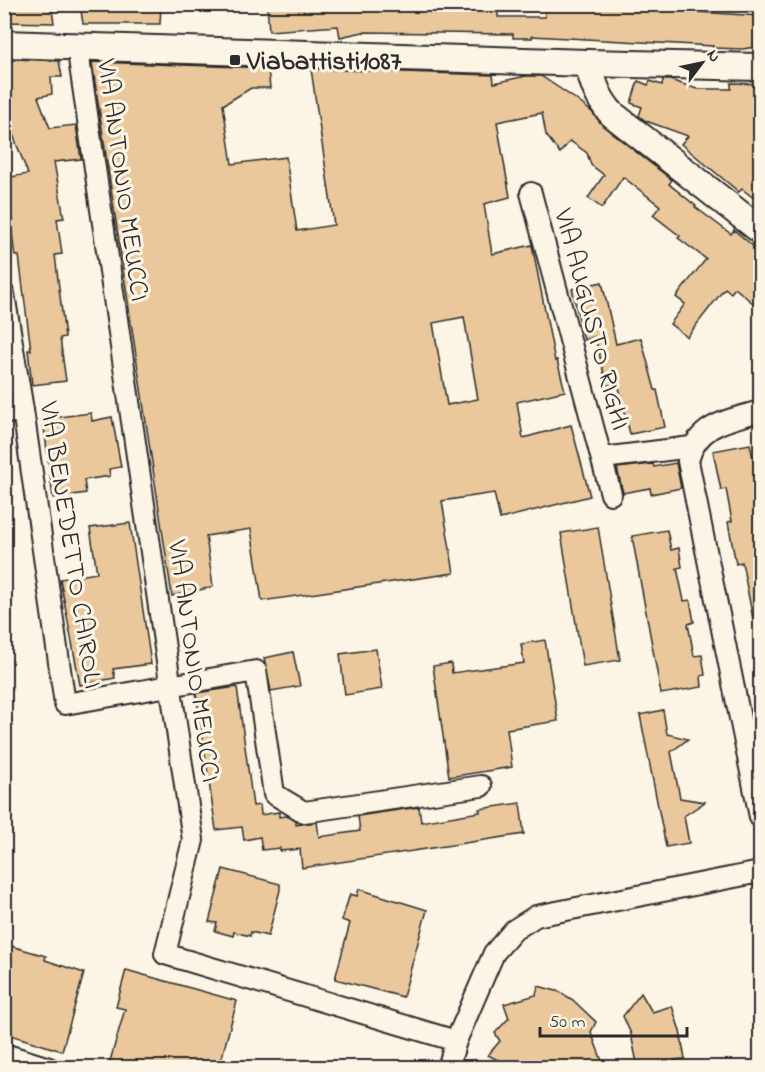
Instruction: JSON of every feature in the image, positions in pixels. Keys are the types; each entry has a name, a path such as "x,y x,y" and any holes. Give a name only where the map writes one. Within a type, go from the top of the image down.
{"street":[{"path":"4,44 760,67"},
{"name":"VIA ANTONIO MEUCCI","path":"77,45 193,840 165,954 456,1041"},
{"path":"588,63 594,88 604,106 612,114 760,230"},
{"name":"VIA AUGUSTO RIGHI","path":"531,193 611,494"},
{"name":"VIA BENEDETTO CAIROLI","path":"4,294 14,412 65,704 171,685"},
{"path":"760,411 717,424 701,435 691,447 688,460 760,817"},
{"name":"VIA AUGUSTO RIGHI","path":"603,458 691,447"},
{"path":"171,685 256,671 274,794 304,813 481,786"},
{"path":"448,1068 456,1041 494,953 514,930 536,916 760,872"},
{"path":"4,1054 49,1068"}],"building":[{"path":"4,4 51,4 54,23 4,22"},
{"path":"80,4 161,4 160,24 83,24"},
{"path":"267,4 498,4 498,17 545,17 545,4 682,4 683,11 760,16 760,46 743,49 713,48 713,46 532,36 532,38 513,38 513,34 363,32 340,37 338,26 269,31"},
{"path":"17,59 59,61 62,77 51,77 52,94 38,97 50,128 76,125 81,159 54,162 64,218 57,219 62,254 55,255 65,337 60,338 66,381 32,385 28,350 31,350 19,256 15,256 5,178 28,174 12,132 4,135 4,63"},
{"path":"92,62 268,68 270,88 251,88 223,105 232,164 286,157 297,231 334,225 311,69 493,75 494,83 526,76 541,76 592,112 603,126 672,180 669,184 695,207 731,234 734,230 760,252 760,309 735,288 731,293 725,288 687,337 670,324 685,304 676,297 706,259 653,215 660,206 623,177 602,208 588,198 604,175 591,165 587,153 570,141 560,153 546,135 542,113 497,122 510,197 484,204 492,254 532,245 555,361 557,360 565,391 517,402 523,438 571,425 590,496 500,519 494,493 442,501 454,573 262,601 251,529 206,536 213,587 172,596","holes":["464,317 478,399 447,405 433,323"]},
{"path":"663,80 697,89 731,89 731,83 760,84 760,203 742,189 739,192 681,144 688,136 646,121 639,116 642,107 631,103 638,81 648,85 650,81 662,85"},
{"path":"602,282 616,344 641,338 655,390 657,390 665,427 630,434 618,383 607,386 595,337 584,340 572,289"},
{"path":"91,413 92,421 112,417 121,467 109,469 110,476 84,480 86,493 53,498 43,419"},
{"path":"750,444 758,482 760,482 760,619 753,619 742,562 736,564 728,522 732,521 726,489 721,490 713,451"},
{"path":"676,463 681,488 651,494 650,488 623,493 617,468 653,464 654,467"},
{"path":"130,523 151,664 113,669 115,678 80,685 60,579 97,573 90,528"},
{"path":"598,527 620,660 583,666 561,533"},
{"path":"667,530 671,550 679,548 682,567 677,568 684,601 690,600 694,622 688,624 694,656 702,655 705,675 701,676 702,687 661,694 632,536"},
{"path":"545,640 558,721 507,729 512,767 449,777 433,666 451,663 452,673 524,663 521,644"},
{"path":"376,649 382,689 345,695 340,654"},
{"path":"293,652 300,686 271,691 264,658"},
{"path":"237,687 253,806 260,805 261,815 279,812 279,817 287,816 296,821 296,825 317,822 319,837 360,831 358,816 419,807 421,822 480,812 479,809 520,803 524,834 302,868 300,849 262,850 260,837 244,840 242,827 216,830 196,693"},
{"path":"663,710 667,734 688,739 671,752 680,798 705,802 684,816 689,843 666,847 640,715"},
{"path":"223,869 280,884 268,936 251,932 250,936 234,932 233,936 215,931 217,923 209,922"},
{"path":"359,889 427,910 403,997 335,979 350,923 342,920 350,894 357,896"},
{"path":"4,944 46,956 45,960 84,973 62,1051 4,1033"},
{"path":"126,970 237,1001 219,1068 108,1068 125,1009 116,1007"},
{"path":"538,986 560,992 573,1000 596,1022 591,1032 602,1061 592,1068 513,1068 488,1055 500,1041 495,1033 509,1018 504,1004 536,995"},
{"path":"641,993 652,1012 672,1006 680,1031 685,1059 674,1060 674,1068 638,1068 631,1034 623,1016"}],"place":[{"name":"Viabattisti1087","path":"235,60"}]}
